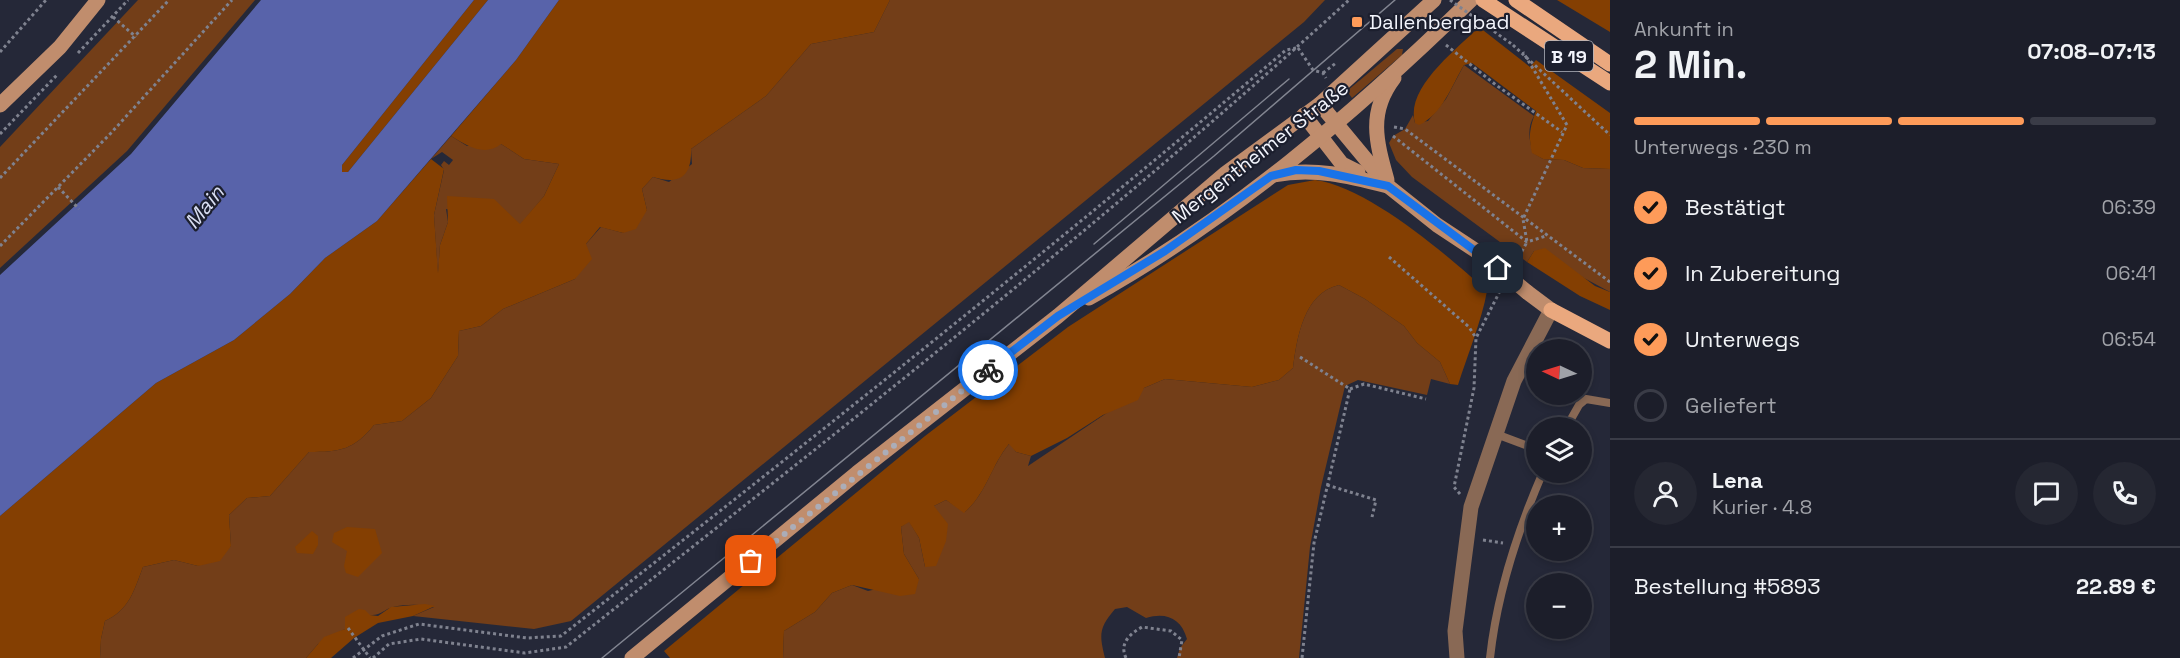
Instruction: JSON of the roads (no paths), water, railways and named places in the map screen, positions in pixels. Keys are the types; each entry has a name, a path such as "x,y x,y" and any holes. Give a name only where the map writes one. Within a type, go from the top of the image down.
{"main road":[{"path":"0,105 60,47 98,0"},
{"name":"Mergentheimer Straße","path":"632,658 857,473 1058,316 1226,173 1320,104 1434,0"},
{"name":"Mergentheimer Straße","path":"1058,316 1165,251 1271,176 1336,124 1471,0"},
{"name":"B 19","path":"1483,0 1610,83"},
{"name":"B 19","path":"1516,0 1610,64"},
{"path":"1388,186 1375,139 1376,115 1387,87 1411,57"},
{"path":"1320,104 1388,186 1437,225 1484,256 1551,310 1610,341"},
{"path":"1304,115 1342,164 1388,186"},
{"path":"1271,176 1296,170 1319,171 1388,186"}],"street":[{"path":"1457,658 1455,631 1471,507 1514,381 1551,310"}],"lane":[{"path":"1572,417 1586,399 1610,403"},
{"path":"1495,433 1526,446"},
{"path":"1490,658 1494,625 1515,545 1539,483"}],"water":[{"name":"Main","path":"261,0 474,0 342,165 342,172 348,172 488,0 559,0 516,60 377,221 325,258 290,294 234,340 156,383 0,516 0,275 131,154"}],"tram line":[{"path":"602,658 1214,156 1395,0"},
{"path":"1094,244 1289,79"}],"place":[{"name":"Dallenbergbad","path":"1357,22"}]}
